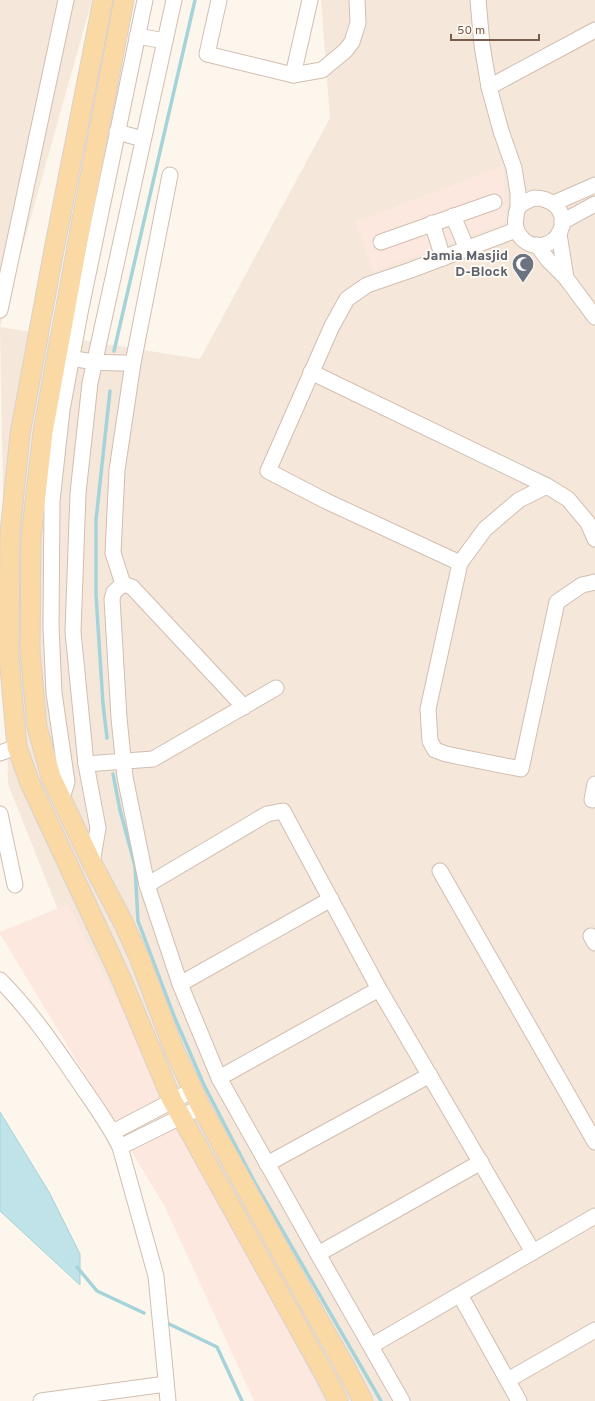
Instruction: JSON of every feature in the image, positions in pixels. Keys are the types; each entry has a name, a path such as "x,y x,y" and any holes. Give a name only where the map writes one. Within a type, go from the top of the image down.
{"main road":[{"path":"103,0 20,434 10,541 8,750 30,783 120,976 181,1118 338,1401"},
{"path":"124,0 82,216 64,356 43,432 31,537 30,650 38,727 51,777 139,957 175,1052 201,1107 363,1401"}],"street":[{"path":"0,310 66,0"},
{"path":"62,801 67,782 54,693 51,583 52,501 62,410 64,356 96,235 145,0"},
{"path":"92,863 98,828 86,764 73,632 78,493 90,383 174,0"},
{"path":"219,0 207,54 293,75 322,70 348,47 352,42 358,24 357,0"},
{"path":"293,75 310,0"},
{"path":"478,0 482,45 489,87 501,131 514,168 518,193 518,208 515,221 516,230 524,241 530,244 545,245 553,241 561,228 595,204"},
{"path":"489,87 595,30"},
{"path":"137,36 165,41"},
{"path":"117,132 144,140"},
{"path":"514,168 526,185 558,209 566,278"},
{"path":"123,584 113,553 117,470 133,363 170,175"},
{"path":"518,208 527,201 547,201 595,185"},
{"path":"382,242 494,202"},
{"path":"453,216 467,249"},
{"path":"432,223 444,258"},
{"path":"460,563 326,501 268,471 332,326 347,299 367,285 412,270 516,230"},
{"path":"96,235 122,240"},
{"path":"537,245 548,260 566,278 595,317"},
{"path":"64,356 95,363 133,363"},
{"path":"311,372 547,486 568,499 588,523 595,539"},
{"path":"55,470 80,476"},
{"path":"547,486 519,500 485,529 460,563 428,709 430,741 435,750 446,754 521,769 557,602 582,585 595,582"},
{"path":"51,583 75,585"},
{"path":"123,584 132,587 244,707"},
{"path":"123,584 114,592 112,599 119,718 125,777 147,885 180,984 219,1078 402,1401"},
{"path":"86,764 123,760 153,759 276,688"},
{"path":"54,693 79,690"},
{"path":"592,800 595,784"},
{"path":"147,885 267,814 283,811 379,989 533,1252"},
{"path":"0,814 15,885"},
{"path":"440,870 595,1142"},
{"path":"180,984 331,899"},
{"path":"0,980 14,995 62,1058 113,1132 120,1147 156,1276 168,1401"},
{"path":"219,1078 379,989"},
{"path":"267,1164 430,1075"},
{"path":"113,1132 193,1090"},
{"path":"120,1147 201,1107"},
{"path":"318,1254 481,1162"},
{"path":"371,1346 595,1216"},
{"path":"460,1295 519,1401"},
{"path":"508,1380 595,1330"},
{"path":"41,1401 166,1384"}],"shaded area":[{"path":"0,0 92,0 0,327"},
{"path":"321,0 595,0 595,1401 293,1401 153,1149 8,784 0,327 200,359 330,118"},
{"path":"503,166 506,222 373,272 356,222"},
{"path":"68,904 324,1401 254,1401 165,1207 0,934 0,932"}],"water":[{"path":"0,1112 49,1192 80,1254 80,1285 0,1211"}],"waterway":[{"path":"114,351 195,0"},
{"path":"107,738 103,704 96,595 96,520 110,391"},
{"path":"113,774 120,810 135,866 138,921 174,1016 204,1085 255,1183 381,1401"},
{"path":"77,1267 97,1291 144,1313"},
{"path":"165,1322 217,1347 242,1401"}],"place":[{"name":"Jamia Masjid D-Block","path":"523,284"}]}
